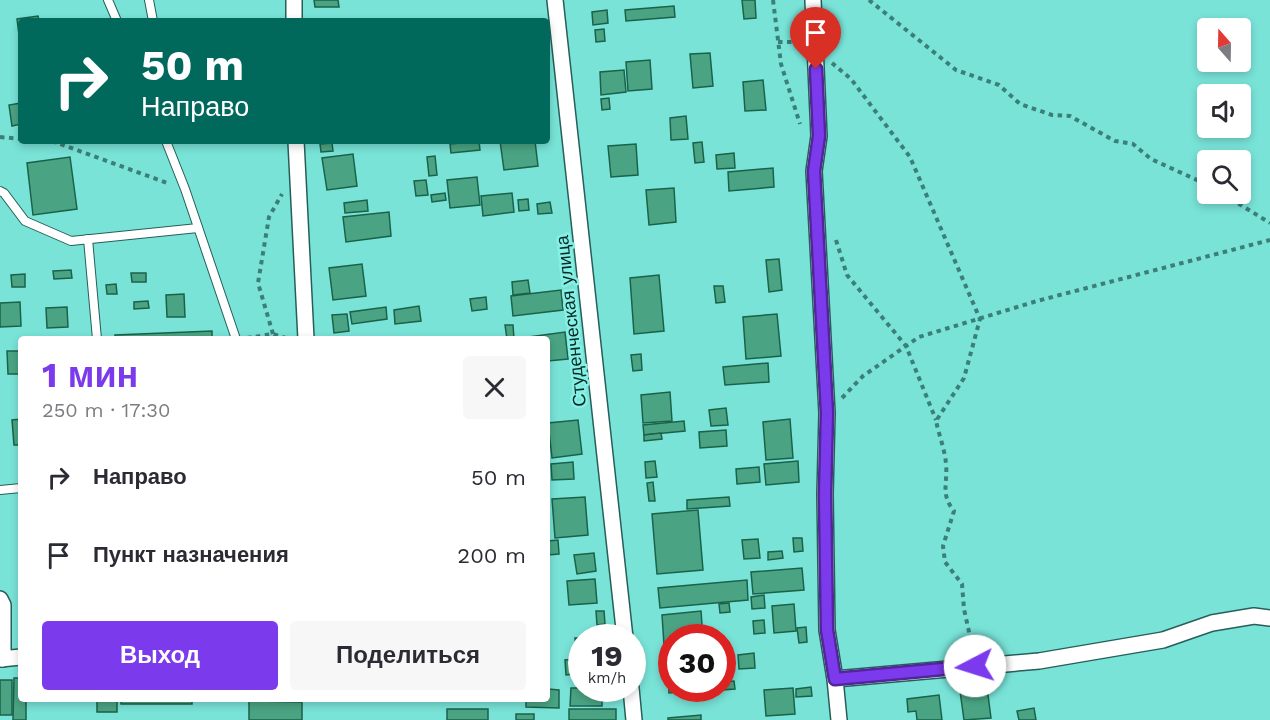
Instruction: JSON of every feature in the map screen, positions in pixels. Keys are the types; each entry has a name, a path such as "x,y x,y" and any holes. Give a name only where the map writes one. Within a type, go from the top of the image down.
{"street":[{"path":"294,0 294,18"},
{"name":"Студенческая улица","path":"555,0 623,624"},
{"path":"813,0 819,136 814,171 827,413 825,494 827,630 839,720"},
{"path":"296,144 306,336"},
{"path":"0,599 3,605 1,659 18,657"},
{"path":"835,679 1040,661 1163,640 1212,622 1254,616 1270,618"},
{"path":"632,702 634,720"}],"lane":[{"path":"108,0 116,18"},
{"path":"149,0 152,18"},
{"path":"167,144 237,336"},
{"path":"0,190 25,221 71,241 198,228"},
{"path":"88,239 97,336"},
{"path":"0,490 18,488"}],"path":[{"path":"868,0 956,70 999,85 1020,104 1052,115 1070,116 1115,141 1134,144 1151,159 1197,180"},
{"path":"778,42 803,42 815,47 851,79 910,157 980,319 964,378 936,421"},
{"path":"0,137 18,139"},
{"path":"60,144 185,189"},
{"path":"273,334 258,283 269,217 296,169"},
{"path":"1239,204 1270,223"},
{"path":"827,413 863,376 919,337 1037,301 1270,240"},
{"path":"259,336 273,334 279,336"},
{"path":"906,346 936,421 946,465 944,483 949,504 954,511 943,546 945,562 962,584 964,609 975,666"}],"building":[{"path":"314,0 338,0 339,7 315,7"},
{"path":"742,0 755,0 756,18 744,19"},
{"path":"674,6 675,17 626,21 625,10"},
{"path":"607,10 608,23 593,25 592,12"},
{"path":"604,29 605,41 596,42 595,30"},
{"path":"710,53 713,86 693,88 690,54"},
{"path":"650,60 652,89 628,91 626,62"},
{"path":"624,70 626,92 601,95 600,72"},
{"path":"763,80 766,110 745,111 743,82"},
{"path":"609,98 610,109 602,110 601,99"},
{"path":"18,104 18,125 12,126 9,105"},
{"path":"686,116 688,139 671,140 670,118"},
{"path":"702,142 704,162 695,163 693,143"},
{"path":"320,144 332,144 333,151 321,152"},
{"path":"450,144 479,144 480,150 451,153"},
{"path":"500,144 535,144 538,166 504,170"},
{"path":"636,144 638,175 611,177 608,146"},
{"path":"734,153 735,168 717,169 716,155"},
{"path":"353,154 357,186 327,190 322,158"},
{"path":"435,156 437,175 429,176 427,157"},
{"path":"70,157 77,209 33,215 27,163"},
{"path":"773,168 774,187 729,191 728,172"},
{"path":"477,177 480,205 450,208 447,180"},
{"path":"426,180 428,195 416,196 414,181"},
{"path":"674,188 676,222 649,225 646,190"},
{"path":"445,193 446,200 432,202 431,195"},
{"path":"512,193 514,212 483,216 481,196"},
{"path":"528,199 529,210 519,211 518,200"},
{"path":"367,200 368,211 345,213 344,203"},
{"path":"550,202 552,213 538,214 537,204"},
{"path":"389,212 391,236 346,242 343,217"},
{"path":"779,259 782,290 769,292 766,260"},
{"path":"362,264 366,296 333,300 329,268"},
{"path":"71,270 72,278 54,279 53,271"},
{"path":"131,273 146,273 146,282 132,282"},
{"path":"25,274 25,287 12,287 11,275"},
{"path":"659,275 664,331 634,334 630,278"},
{"path":"528,280 530,293 513,295 512,282"},
{"path":"116,284 117,294 107,294 106,285"},
{"path":"714,286 723,286 725,302 716,303"},
{"path":"561,290 563,310 513,316 511,296"},
{"path":"184,294 185,317 167,317 166,295"},
{"path":"486,297 487,309 472,311 470,299"},
{"path":"148,301 149,308 134,309 134,302"},
{"path":"20,302 21,326 0,327 0,303"},
{"path":"419,306 421,321 395,324 394,310"},
{"path":"67,307 68,327 47,328 46,308"},
{"path":"386,307 387,319 352,324 350,312"},
{"path":"347,314 349,331 334,333 332,315"},
{"path":"777,314 781,356 746,359 743,317"},
{"path":"505,325 513,325 514,336 507,336"},
{"path":"212,331 212,336 115,335"},
{"path":"565,332 568,359 550,361 550,336 536,336"},
{"path":"7,351 18,351 18,374 8,374"},
{"path":"641,354 642,370 633,371 631,355"},
{"path":"768,363 769,382 725,385 723,367"},
{"path":"670,392 672,421 643,423 641,395"},
{"path":"726,408 728,425 711,426 709,410"},
{"path":"18,419 18,445 14,445 12,420"},
{"path":"790,419 793,458 766,460 763,422"},
{"path":"578,420 582,454 552,458 550,423"},
{"path":"684,421 685,431 644,435 643,425"},
{"path":"726,430 727,446 700,448 699,432"},
{"path":"661,433 662,439 644,441 644,435"},
{"path":"655,461 657,477 646,478 645,462"},
{"path":"798,461 799,482 766,485 764,464"},
{"path":"573,462 574,479 552,480 551,464"},
{"path":"759,467 760,482 737,484 736,469"},
{"path":"653,482 655,501 649,501 647,483"},
{"path":"585,497 588,535 555,538 552,499"},
{"path":"729,497 730,506 687,509 687,500"},
{"path":"698,510 703,570 657,574 652,514"},
{"path":"793,538 802,538 803,551 794,552"},
{"path":"758,539 760,558 744,559 742,540"},
{"path":"558,540 559,554 550,555 550,541"},
{"path":"782,551 783,558 768,560 768,552"},
{"path":"594,553 596,571 577,574 574,555"},
{"path":"802,568 804,590 753,594 751,572"},
{"path":"595,579 597,603 569,605 567,581"},
{"path":"747,580 748,600 660,608 658,588"},
{"path":"764,595 765,608 752,609 751,597"},
{"path":"729,603 730,612 720,613 719,604"},
{"path":"794,604 796,631 774,633 772,606"},
{"path":"596,611 604,611 605,624 597,624"},
{"path":"701,611 702,624 663,624 662,615"},
{"path":"764,620 765,633 754,634 753,621"},
{"path":"806,627 807,642 799,643 797,628"},
{"path":"754,653 755,668 739,669 738,655"},
{"path":"565,660 568,660 568,675 566,675"},
{"path":"14,678 18,678 18,702 26,702 26,720 13,720"},
{"path":"0,680 12,680 12,715 0,715"},
{"path":"811,687 812,696 796,697 796,689"},
{"path":"987,687 991,718 964,720 960,691"},
{"path":"793,688 795,714 766,716 764,690"},
{"path":"550,689 559,690 559,708 526,707 526,702 550,702"},
{"path":"939,695 942,720 917,720 916,711 908,712 907,699"},
{"path":"97,702 117,702 117,712 97,712"},
{"path":"121,702 192,702 192,704 121,704"},
{"path":"249,702 302,702 302,720 249,720"},
{"path":"570,702 602,702 602,706 570,706"},
{"path":"1034,708 1036,720 1019,720 1017,711"},
{"path":"447,709 488,709 488,720 447,720"},
{"path":"569,709 616,709 616,720 569,720"},
{"path":"516,714 534,714 534,720 516,720"},
{"path":"701,715 701,720 668,720 668,718"}],"route":[{"path":"816,69 819,136 814,171 827,413 825,494 827,630 835,679 975,666"}]}
